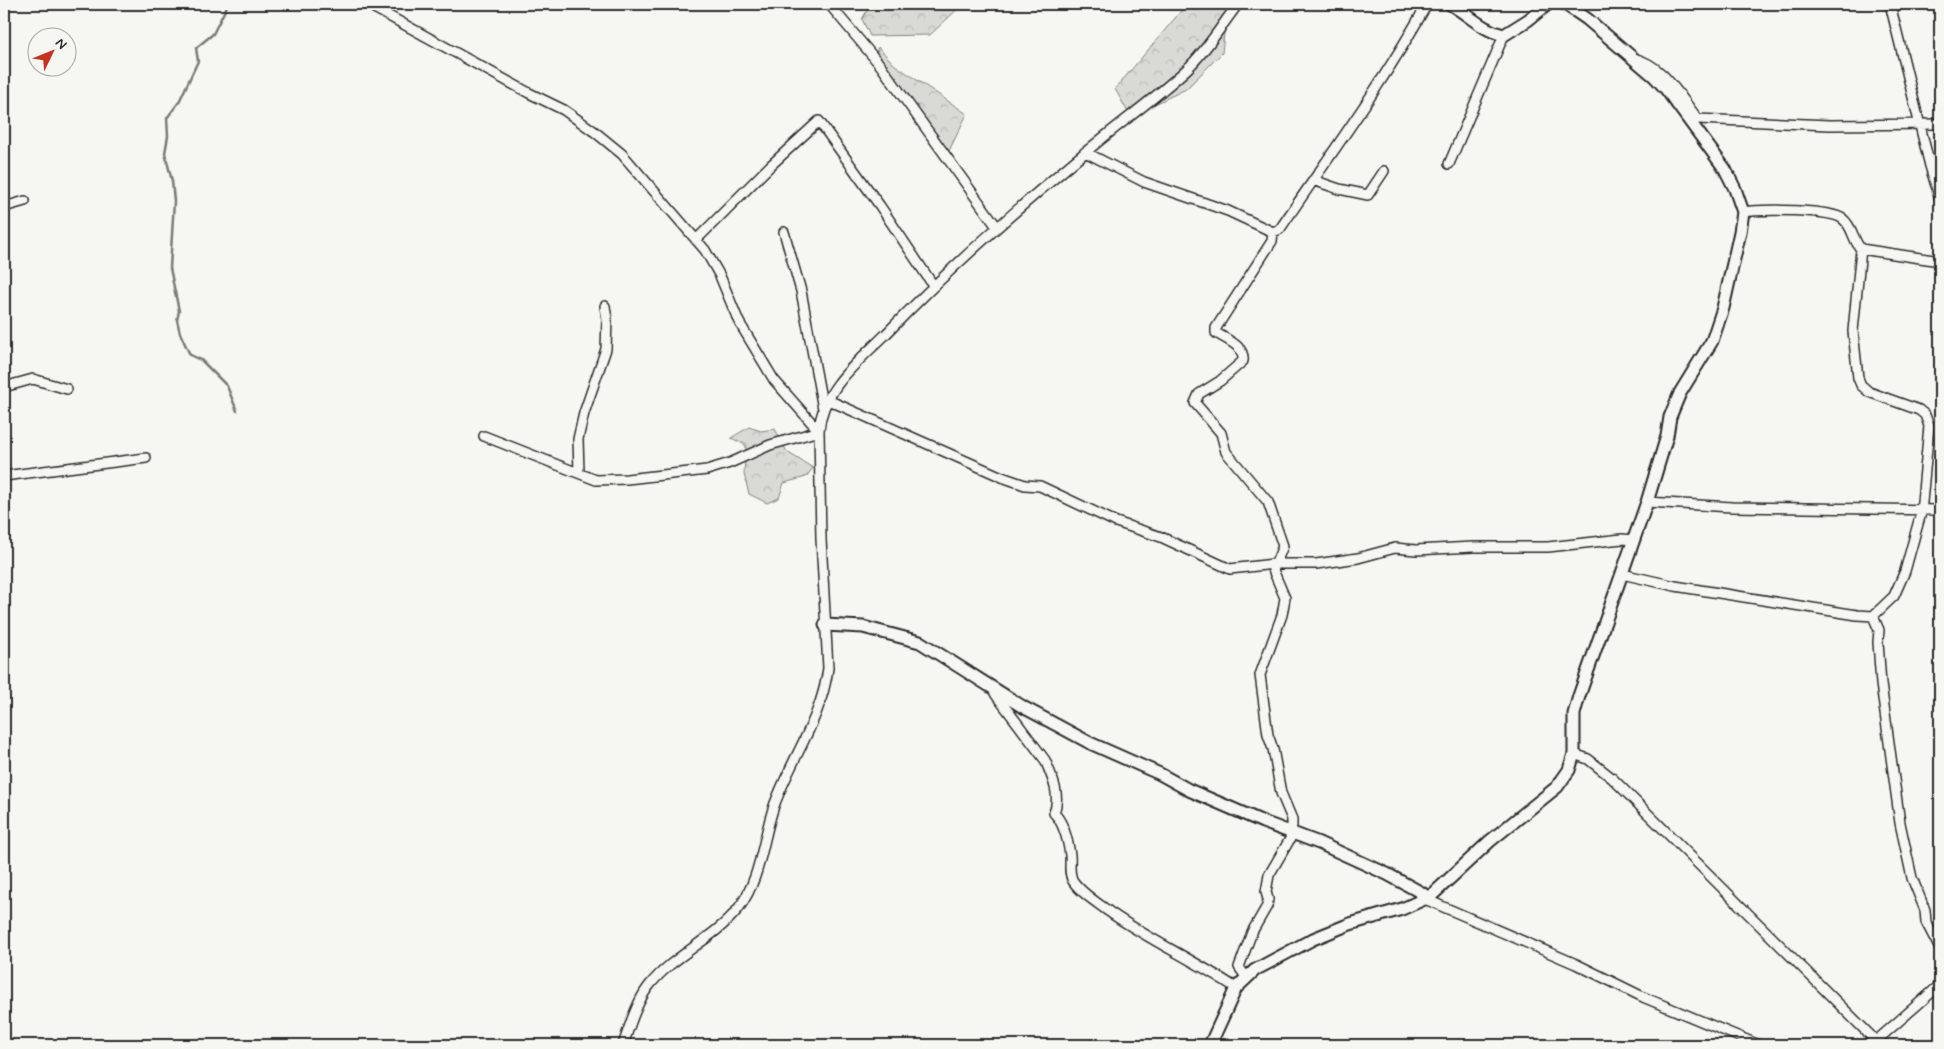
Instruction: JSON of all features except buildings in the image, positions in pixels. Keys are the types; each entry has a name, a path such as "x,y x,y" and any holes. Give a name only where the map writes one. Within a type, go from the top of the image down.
{"street":[{"path":"367,4 529,93 564,110 596,132 622,154 705,250 720,276 739,322 774,380 819,431"},
{"path":"829,4 881,66 998,227"},
{"path":"623,1045 648,987 671,964 692,950 730,918 752,887 774,807 784,781 815,720 823,695 828,668 820,539 819,422 828,400 855,363 933,285 1085,152 1186,70 1210,43 1238,4"},
{"path":"1085,152 1144,182 1228,210 1273,232 1280,229 1406,42 1427,4"},
{"path":"1450,4 1465,12 1485,28 1504,35"},
{"path":"1449,164 1504,35 1528,20 1548,4"},
{"path":"1210,1045 1236,988 1246,977 1265,963 1350,924 1402,909 1425,900 1444,885 1490,841 1557,787 1569,770 1574,754 1574,714 1647,502 1675,404 1716,332 1723,308 1743,212 1739,198 1725,169 1666,89 1587,19 1565,4"},
{"path":"1890,4 1940,199"},
{"path":"1633,58 1646,61 1666,76 1698,119 1829,125 1940,124"},
{"path":"696,240 770,166 819,121 885,213 933,285"},
{"path":"1313,180 1339,189 1368,195 1384,171"},
{"path":"4,207 25,201"},
{"path":"1622,574 1675,586 1873,616 1894,596 1905,571 1921,509 1929,426 1927,419 1919,410 1869,392 1861,385 1858,378 1853,331 1861,249 1852,230 1843,219 1787,209 1743,212"},
{"path":"784,232 801,291 819,378 823,412"},
{"path":"1246,977 1239,967 1252,932 1267,906 1266,892 1269,875 1290,839 1291,831 1292,819 1281,793 1273,749 1268,735 1260,675 1282,615 1285,598 1273,570 1283,546 1268,502 1226,452 1221,433 1195,402 1199,394 1220,381 1243,361 1244,355 1238,347 1216,332 1216,328 1272,241 1273,232"},
{"path":"1861,249 1940,261"},
{"path":"579,472 578,439 584,413 606,349 607,320 605,306"},
{"path":"4,387 34,379 67,389"},
{"path":"828,400 1002,477 1024,485 1040,486 1116,522 1161,537 1230,569 1274,564 1316,564 1358,558 1395,548 1416,550 1503,546 1548,547 1614,540 1634,540"},
{"path":"484,436 596,480 636,478 707,470 730,463 770,445 819,431"},
{"path":"4,476 146,458"},
{"path":"1647,502 1732,507 1940,510"},
{"path":"1873,616 1879,630 1880,684 1900,823 1912,878 1925,910 1926,922 1940,949"},
{"path":"825,625 862,627 920,642 1023,707 1090,743 1160,774 1189,790 1263,822 1291,831 1410,886 1422,893 1425,896 1425,900"},
{"path":"992,686 996,695 1045,760 1048,767 1057,795 1054,813 1060,819 1064,829 1070,854 1070,874 1073,881 1098,904 1130,927 1170,948 1236,988"},
{"path":"1574,754 1588,759 1612,778 1878,1043 1940,986"},
{"path":"1425,900 1576,964 1642,997 1759,1045"}],"green space":[{"path":"871,4 963,4 930,35 870,36 862,19"},
{"path":"1187,4 1227,4 1222,53 1186,89 1130,116 1115,89"},
{"path":"878,47 895,65 967,114 946,157 874,59"},
{"path":"749,427 761,431 775,429 787,452 813,468 806,477 784,483 779,498 767,503 749,494 744,474 746,445 731,438"}],"waterway":[{"path":"228,4 213,34 196,48 198,61 179,102 167,118 168,136 165,153 172,181 174,201 170,268 179,311 177,320 180,333 190,355 201,360 227,386 237,411"}]}
